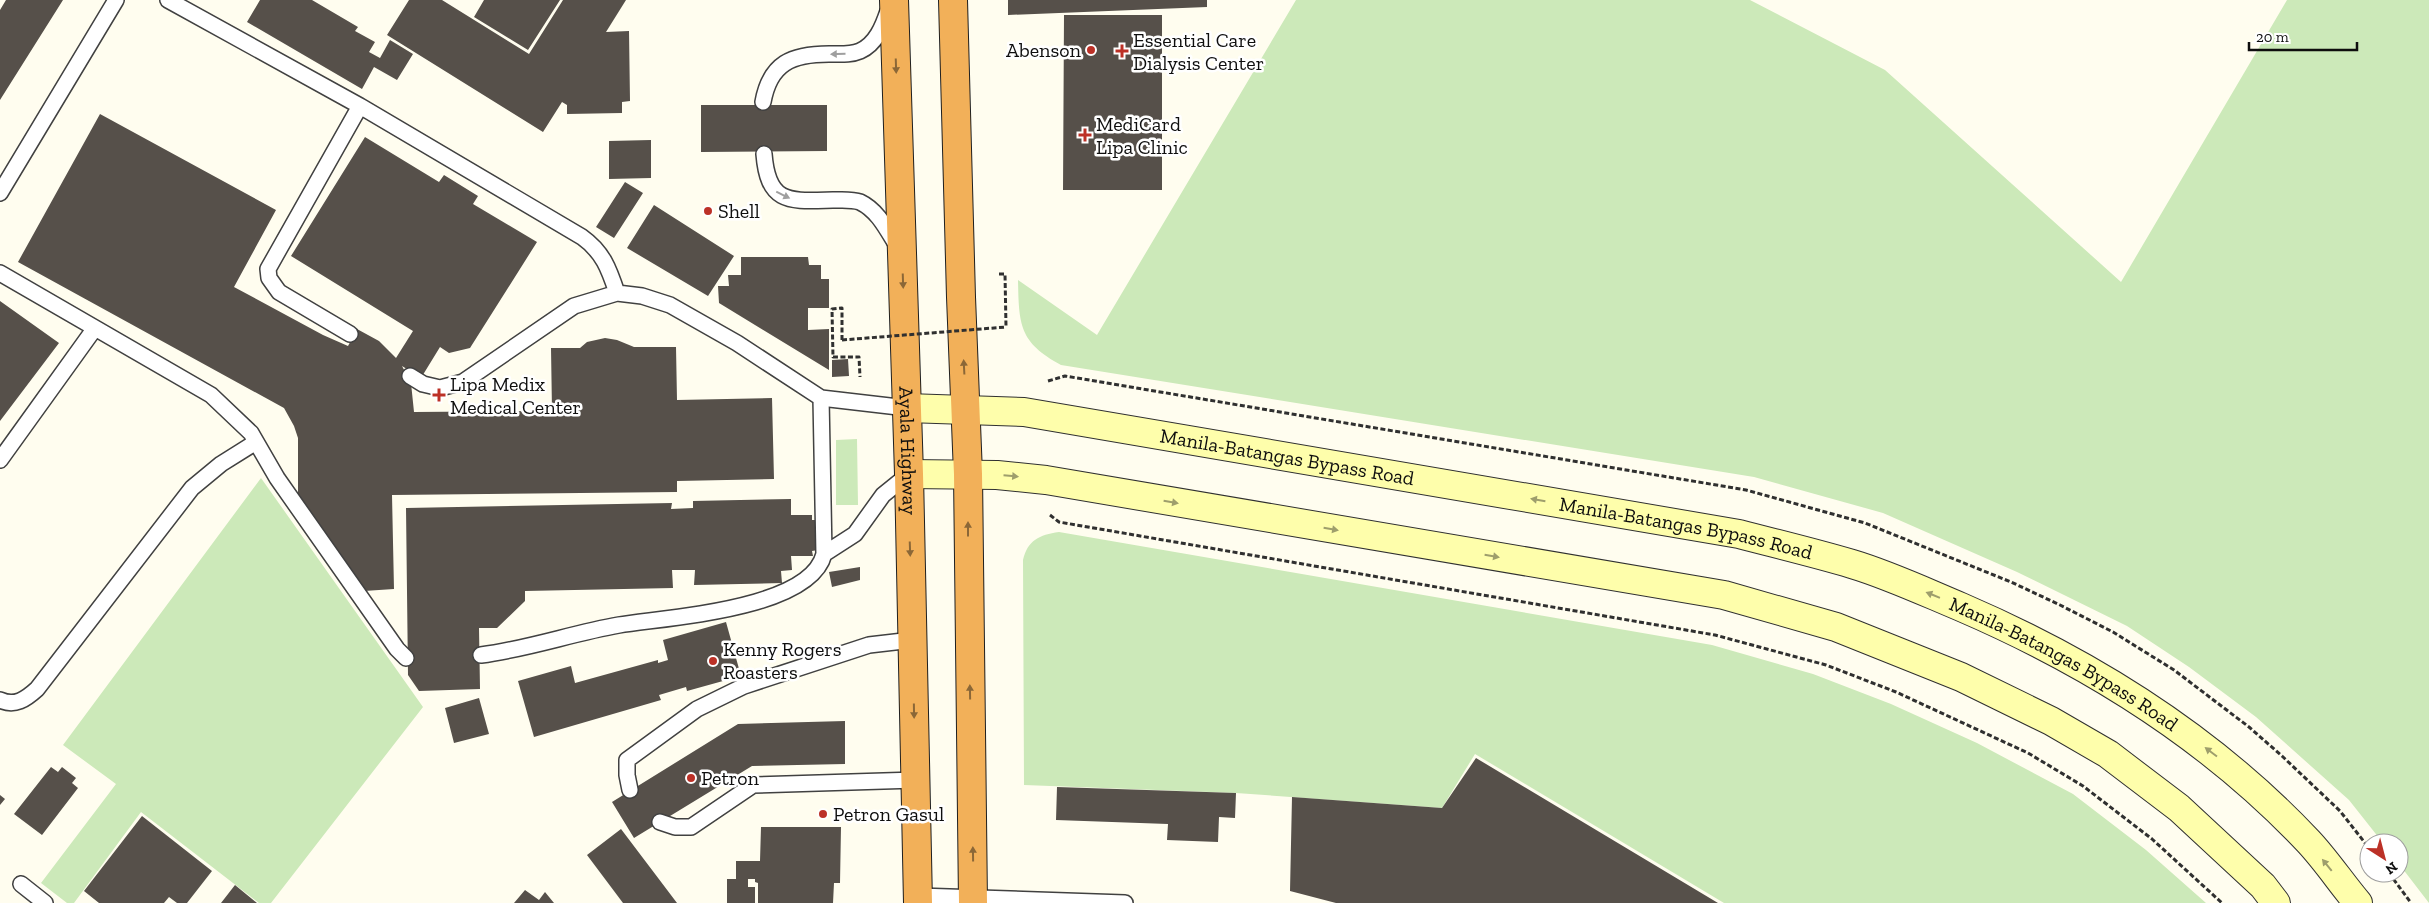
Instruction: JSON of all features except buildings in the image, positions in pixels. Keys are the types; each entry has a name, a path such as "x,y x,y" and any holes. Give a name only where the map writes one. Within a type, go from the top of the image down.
{"highway":[{"name":"Ayala Highway","path":"894,0 909,474 918,900"},
{"path":"953,0 960,297 968,474 973,901"}],"main road":[{"name":"Manila-Batangas Bypass Road","path":"907,408 1024,412 1739,534 1854,564 1991,620 2088,668 2146,703 2220,759 2254,790 2309,842 2358,903"},
{"path":"909,474 968,474 1046,480 1724,595 1836,627 1969,680 2051,721 2108,754 2185,814 2263,886 2276,903"}],"lane":[{"path":"0,193 116,0"},
{"path":"168,0 360,106 582,236 600,252 608,265 617,293"},
{"path":"764,102 766,86 774,71 790,60 809,54 851,54 861,51 870,44 880,33 891,0"},
{"path":"350,334 279,292 269,278 268,269 360,106"},
{"path":"764,154 768,180 777,193 798,200 859,202 880,218 902,252"},
{"path":"0,273 211,395 244,425 278,478 397,649 406,658"},
{"path":"410,376 423,384 440,388 463,382 574,306 587,300 617,293 656,299 670,305 736,343 821,398 907,408"},
{"path":"0,460 95,328"},
{"path":"481,655 619,625 699,616 746,604 786,590 816,571 822,563 824,554 821,398"},
{"path":"0,700 7,704 19,702 37,689 192,488 221,464 256,442"},
{"path":"824,554 855,534 883,495 909,474"},
{"path":"630,790 627,760 697,709 744,686 849,651 869,645 912,640"},
{"path":"660,822 676,827 691,827 753,785 916,780"},
{"path":"21,884 45,903"},
{"path":"918,900 1125,903"}],"path":[{"path":"860,382 859,357 833,357 832,309 842,308 842,340 1006,327 1005,274 999,274"},
{"path":"1046,512 1059,522 1715,635 1826,665 1896,692 2028,753 2083,786 2152,839 2222,903"},
{"path":"2396,883 2411,903"}],"green space":[{"path":"1296,0 1750,0 1885,70 2121,282 2287,0 2429,0 2429,903 2409,877 2409,833 2375,833 2349,800 2256,717 2189,667 2127,626 2017,572 1883,513 1754,477 1061,365 1047,357 1037,348 1024,331 1019,309 1018,280 1097,335"},
{"path":"857,439 858,505 836,505 836,440"},
{"path":"261,478 423,707 271,903 259,903 141,812 74,903 67,903 41,883 116,784 63,745"},
{"path":"1059,532 1712,645 1813,674 1891,704 1977,743 2073,794 2146,850 2206,903 1724,903 1475,754 1442,808 1236,793 1024,785 1023,560 1031,543 1040,537"}],"place":[{"name":"Abenson","path":"1091,50"},
{"name":"Essential Care Dialysis Center","path":"1122,51"},
{"name":"MediCard Lipa Clinic","path":"1085,135"},
{"name":"Shell","path":"708,211"},
{"name":"Lipa Medix Medical Center","path":"439,395"},
{"name":"Kenny Rogers Roasters","path":"713,661"},
{"name":"Petron","path":"691,778"},
{"name":"Petron Gasul","path":"823,814"}]}
